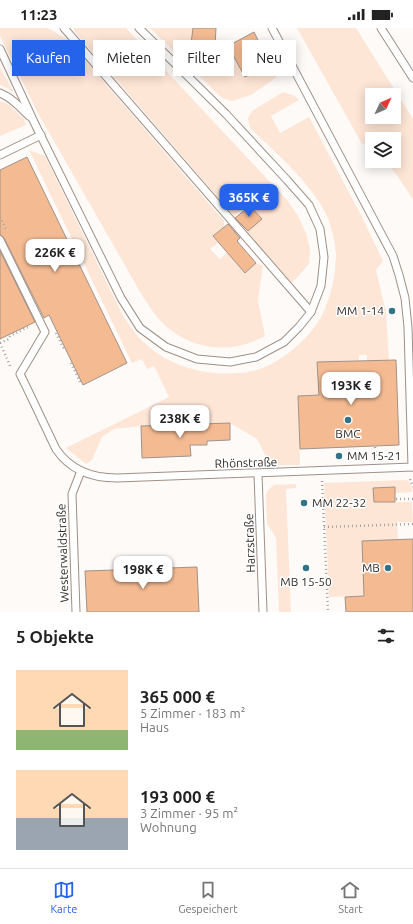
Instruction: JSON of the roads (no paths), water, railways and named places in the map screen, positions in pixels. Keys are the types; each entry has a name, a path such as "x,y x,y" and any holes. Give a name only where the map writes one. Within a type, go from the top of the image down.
{"lane":[{"path":"64,28 311,312"},
{"path":"0,50 121,298 140,328 166,347 197,359 230,362 256,357 284,342 299,328 311,312 321,286 324,257 320,229 309,205 287,180 226,114 139,28"},
{"path":"272,28 393,256 405,298 408,327 412,468"},
{"path":"381,28 413,78"},
{"path":"0,93 7,96 20,106 34,122"},
{"path":"0,155 41,135"},
{"name":"Rhönstraße","path":"0,240 45,332 20,374 56,449 67,462 81,471 104,478 117,478 412,468"},
{"name":"Westerwaldstraße","path":"76,612 72,494 81,471"},
{"name":"Harzstraße","path":"258,474 263,612"}],"place":[{"name":"MM 1-14","path":"392,311"},
{"name":"BMC","path":"348,420"},
{"name":"MM 15-21","path":"339,456"},
{"name":"MM 22-32","path":"304,503"},
{"name":"MB 15-50","path":"306,568"},
{"name":"MB","path":"388,568"}]}
